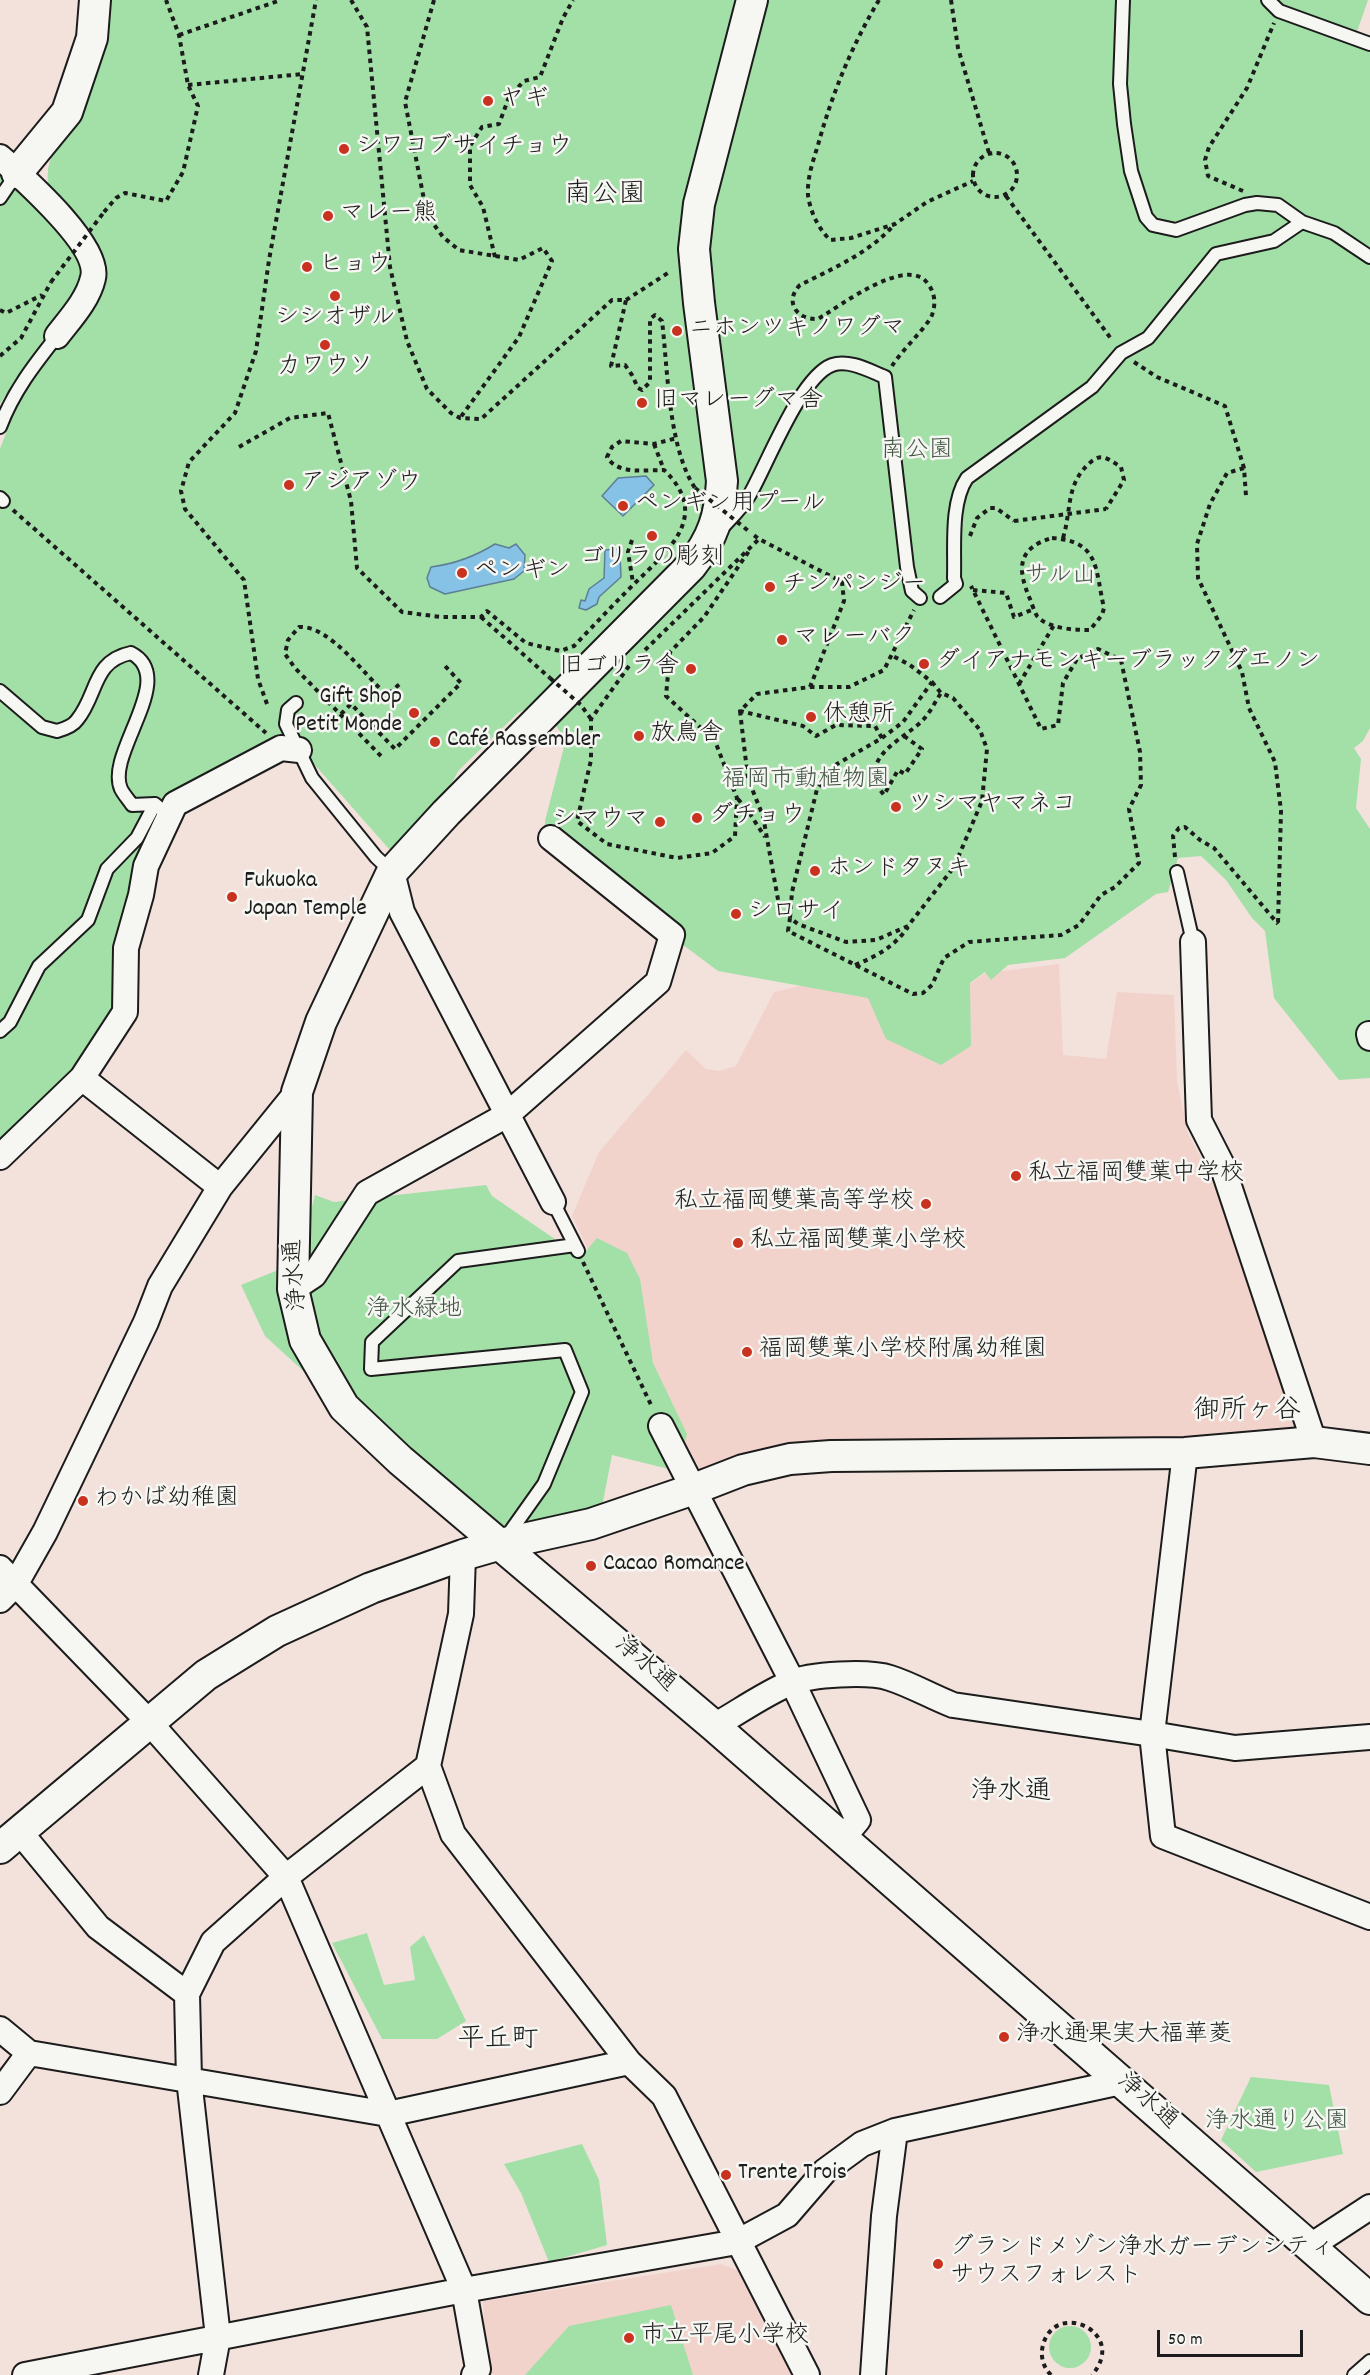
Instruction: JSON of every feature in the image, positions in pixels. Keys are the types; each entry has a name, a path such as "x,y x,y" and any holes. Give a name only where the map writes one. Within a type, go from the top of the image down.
{"street":[{"path":"57,336 84,300 94,276 89,253 63,218 9,165 67,112 92,38 95,0"},
{"name":"浄水通","path":"752,0 699,204 694,249 722,481 721,504 707,545 691,566 392,872 321,1022 297,1092 293,1289 305,1340 344,1407 400,1460 714,1726 1370,2299"},
{"path":"0,1157 82,1078 125,1012 126,948 141,896 146,866 163,811 290,749"},
{"path":"293,1289 314,1275 367,1193 507,1115 658,982 672,934 550,838"},
{"path":"392,872 402,912 553,1202"},
{"path":"1193,942 1199,1120 1222,1166 1314,1442"},
{"path":"82,1078 220,1187"},
{"path":"297,1092 220,1187 160,1286 146,1322 50,1521 5,1584 150,1722 286,1877 464,2290 477,2368 474,2375"},
{"path":"661,1426 792,1682 858,1820 842,1839"},
{"path":"187,1994 98,1927 9,1840 206,1675 277,1631 371,1588 463,1555 591,1524 694,1490 743,1470 790,1459 831,1456 1185,1453 1314,1442 1370,1449"},
{"path":"1185,1453 1152,1734 1163,1836 1370,1917"},
{"path":"463,1555 461,1614 428,1766 453,1834 629,2062 664,2096 807,2375"},
{"path":"714,1726 792,1682 866,1672 912,1686 953,1705 1235,1748 1370,1737"},
{"path":"211,2375 218,2337 189,2079 187,1994 213,1942 286,1877 428,1766"},
{"path":"0,2029 29,2053 388,2114 629,2062"},
{"path":"0,2092 29,2053"},
{"path":"25,2375 464,2290 737,2242 787,2215 825,2171 862,2144 896,2131 1121,2082"},
{"path":"873,2375 884,2216 896,2131"},
{"path":"1309,2247 1370,2207"}],"lane":[{"path":"1123,0 1120,84 1124,124 1131,171 1146,217 1153,225 1176,230 1245,205 1257,203 1278,205 1302,222 1334,233 1370,257"},
{"path":"1268,0 1279,11 1370,44"},
{"path":"0,198 9,165"},
{"path":"940,597 956,584 954,578 956,506 961,488 967,478 1092,387 1121,353 1148,338 1216,254 1274,241 1302,222"},
{"path":"0,427 7,407 23,380 57,336"},
{"path":"707,545 747,499 812,380 834,364 855,365 885,377 907,567 912,591 920,598"},
{"path":"0,691 42,727 57,731 77,720 98,676 114,659 131,653 141,658 148,680 136,726 120,764 120,788 132,805 163,811"},
{"path":"296,703 288,710 286,724 290,749 376,857 392,872"},
{"path":"0,1031 10,1022 39,966 88,920 107,869 163,811"},
{"path":"1177,872 1193,942"},
{"path":"501,1544 544,1484 582,1392 565,1350 372,1369 372,1342 458,1261 576,1248 553,1202"},
{"path":"1354,2375 1370,2361"}],"path":[{"path":"0,356 21,338 42,294 116,198 125,193 166,201 183,172 198,106 188,85 178,35 166,0"},
{"path":"178,35 280,0"},
{"path":"267,704 258,679 244,580 185,509 181,491 189,462 235,413 256,351 269,260 316,0"},
{"path":"351,0 367,27 390,267 407,341 427,389 451,413 460,418 481,419 612,300 626,300 679,267"},
{"path":"434,0 405,102 427,215 443,237 459,250 519,260 543,248 552,261 519,337 460,418"},
{"path":"495,257 483,207 470,185 470,146 482,127 499,124 509,97 524,81 540,77 563,18 573,0"},
{"path":"879,0 842,71 812,165 808,193 815,219 830,240 851,238 895,224"},
{"path":"951,0 958,48 989,153"},
{"path":"1257,203 1251,194 1208,176 1205,160 1209,147 1247,88 1279,11"},
{"path":"188,85 303,74"},
{"path":"989,153 1006,154 1017,167 1017,183 1006,196 986,197 973,181 973,169 979,159 989,153"},
{"path":"885,377 899,354 932,316 935,296 927,282 915,273 892,276 818,319 804,318 799,314 794,307 793,299 796,289 863,251 885,236 895,224 927,202 973,181"},
{"path":"1006,196 1121,353 1157,377 1225,406 1244,468 1246,496"},
{"path":"0,310 6,313 42,294"},
{"path":"626,300 612,366 625,365 638,388 642,390 650,382 650,319 655,315 662,321 676,438 686,474 695,488 759,539 842,582 844,602 810,687"},
{"path":"239,447 290,418 328,413 351,501 357,568 402,612 441,617 481,617 580,705 591,719"},
{"path":"664,470 628,471 612,465 607,457 612,447 621,441 654,444 676,438"},
{"path":"481,617 487,611 526,642 560,651 574,646 667,553 683,526 685,500 681,489 664,470 654,444"},
{"path":"967,546 977,518 990,508 996,508 1014,521 1106,509 1125,480 1121,467 1103,457 1097,458 1084,468 1077,478 1068,503 1063,538"},
{"path":"1177,872 1173,836 1179,828 1185,828 1214,848 1278,924 1281,811 1275,762 1249,708 1242,672 1198,578 1197,544 1210,504 1227,473 1244,468"},
{"path":"1,499 290,749"},
{"path":"1052,538 1063,538 1083,545 1092,556 1104,608 1102,615 1090,630 1074,630 1054,625 1038,617 1034,609 1022,582 1020,570 1026,554 1040,541 1052,538"},
{"path":"638,657 759,539"},
{"path":"632,540 628,552 634,584"},
{"path":"751,548 704,617 670,652 666,696 715,741 737,798 767,840"},
{"path":"932,682 903,722 882,738 837,764 817,789 792,892 788,931 913,994 923,993 932,985 944,958 969,942 1061,935 1079,925 1101,895 1115,887 1139,863 1129,809 1141,785 1140,752 1121,660 1098,649 1077,659 1063,682 1058,725 1041,729 970,584 956,584"},
{"path":"973,590 1005,593 1014,617 1034,609"},
{"path":"740,711 757,694 810,687 849,687 884,670 920,598"},
{"path":"1019,684 1054,625"},
{"path":"381,756 295,668 285,654 288,640 299,627 307,627 324,635 362,668 387,695 402,682"},
{"path":"854,966 887,950 899,940 954,867 982,801 987,766 987,749 980,730 953,698 941,693 932,682 910,665 891,655"},
{"path":"630,665 591,719 591,760 577,821 607,844 676,858 712,853 735,836 737,798"},
{"path":"341,714 351,704 395,749 461,683 445,666"},
{"path":"904,736 922,749 905,774 898,770 884,795 873,782 877,762 904,736 923,720 941,693"},
{"path":"740,711 803,726 816,736 836,725 875,726 882,738"},
{"path":"740,711 748,779 763,816 779,905 798,924 846,942 876,940 908,926"},
{"path":"576,1248 661,1426"},
{"path":"1051,2375 1042,2361 1043,2344 1053,2329 1070,2322 1088,2327 1100,2340 1102,2359 1092,2375"}],"shaded area":[{"path":"1059,964 1063,1055 1106,1059 1117,992 1174,995 1177,1081 1188,1134 1201,1158 1208,1165 1298,1421 1292,1427 1171,1440 829,1442 777,1446 695,1472 572,1216 599,1152 686,1050 706,1069 719,1071 736,1066 774,992 817,982 874,991 891,1039 938,1064 970,1046 969,985 985,973"},
{"name":"市立平尾小学校","path":"721,2264 739,2271 792,2375 486,2375 483,2301"}],"green space":[{"name":"南公園","path":"106,0 1368,0 1353,43 1370,51 1370,728 1363,741 1354,748 1361,759 1356,808 1370,829 1370,1078 1339,1080 1274,998 1265,931 1252,918 1226,880 1201,856 1178,858 1168,892 1156,894 1065,958 1008,965 991,980 985,972 970,983 971,1046 941,1065 886,1039 868,998 718,971 651,921 545,830 545,821 565,743 557,727 535,704 518,713 459,770 439,805 400,848 389,849 284,730 279,738 172,799 122,992 87,1055 0,1144 0,449 27,385 61,341 100,276 49,192 48,177 51,158 75,117"},
{"path":"0,166 74,242 86,280 0,404"},
{"name":"浄水緑地","path":"486,1185 492,1196 581,1257 597,1238 627,1253 640,1279 653,1363 687,1434 677,1471 612,1455 600,1517 513,1533 442,1477 405,1464 265,1336 241,1285 298,1262 315,1195 334,1202"},
{"path":"367,1933 384,1985 415,1980 410,1947 424,1935 466,2021 437,2039 382,2039 332,1943"},
{"name":"浄水通り公園","path":"1251,2077 1329,2085 1343,2154 1256,2172 1221,2140"},
{"path":"582,2144 599,2180 607,2245 549,2262 521,2193 504,2164"},
{"path":"671,2305 693,2375 525,2375 569,2326"},
{"path":"1070,2326 1078,2327 1085,2332 1090,2339 1090,2355 1085,2362 1078,2367 1070,2368 1062,2367 1055,2362 1050,2355 1049,2347 1050,2339 1055,2332 1062,2327"}],"water":[{"name":"ペンギン用プール","path":"646,476 654,485 623,516 602,496 618,478"},
{"path":"495,544 509,548 516,544 525,555 524,571 514,579 445,594 430,587 427,578 431,567 464,559"},
{"path":"617,549 620,556 621,577 599,597 597,604 586,610 579,608 581,600 585,601 589,589 604,578 605,550"}],"place":[{"name":"ヤギ","path":"488,101"},
{"name":"シワコブサイチョウ","path":"344,149"},
{"name":"マレー熊","path":"328,216"},
{"name":"ヒョウ","path":"307,267"},
{"name":"シシオザル","path":"335,296"},
{"name":"ニホンツキノワグマ","path":"677,331"},
{"name":"カワウソ","path":"325,345"},
{"name":"旧マレーグマ舎","path":"642,403"},
{"name":"アジアゾウ","path":"289,485"},
{"name":"ペンギン用プール","path":"623,506"},
{"name":"ゴリラの彫刻","path":"652,536"},
{"name":"ペンギン","path":"462,573"},
{"name":"チンパンジー","path":"770,587"},
{"name":"マレーバク","path":"782,640"},
{"name":"ダイアナモンキーブラックグエノン","path":"924,664"},
{"name":"旧ゴリラ舎","path":"691,669"},
{"name":"Gift Shop Petit Monde","path":"414,713"},
{"name":"休憩所","path":"811,717"},
{"name":"放鳥舎","path":"639,736"},
{"name":"Café Rassembler","path":"435,742"},
{"name":"ツシマヤマネコ","path":"896,807"},
{"name":"ダチョウ","path":"697,818"},
{"name":"シマウマ","path":"660,822"},
{"name":"ホンドタヌキ","path":"815,871"},
{"name":"Fukuoka Japan Temple","path":"232,897"},
{"name":"シロサイ","path":"736,914"},
{"name":"私立福岡雙葉中学校","path":"1016,1176"},
{"name":"私立福岡雙葉高等学校","path":"926,1204"},
{"name":"私立福岡雙葉小学校","path":"738,1243"},
{"name":"福岡雙葉小学校附属幼稚園","path":"747,1352"},
{"name":"わかば幼稚園","path":"83,1501"},
{"name":"Cacao Romance","path":"591,1566"},
{"name":"浄水通果実大福華菱","path":"1004,2037"},
{"name":"Trente Trois","path":"726,2175"},
{"name":"グランドメゾン浄水ガーデンシティ サウスフォレスト","path":"938,2264"},
{"name":"市立平尾小学校","path":"629,2338"}],"district":[{"name":"南公園","path":"605,197"},
{"name":"御所ヶ谷","path":"1247,1413"},
{"name":"浄水通","path":"1011,1794"},
{"name":"平丘町","path":"498,2042"}],"park label":[{"name":"サル山","path":"1060,578"},
{"name":"福岡市動植物園","path":"806,782"}]}
